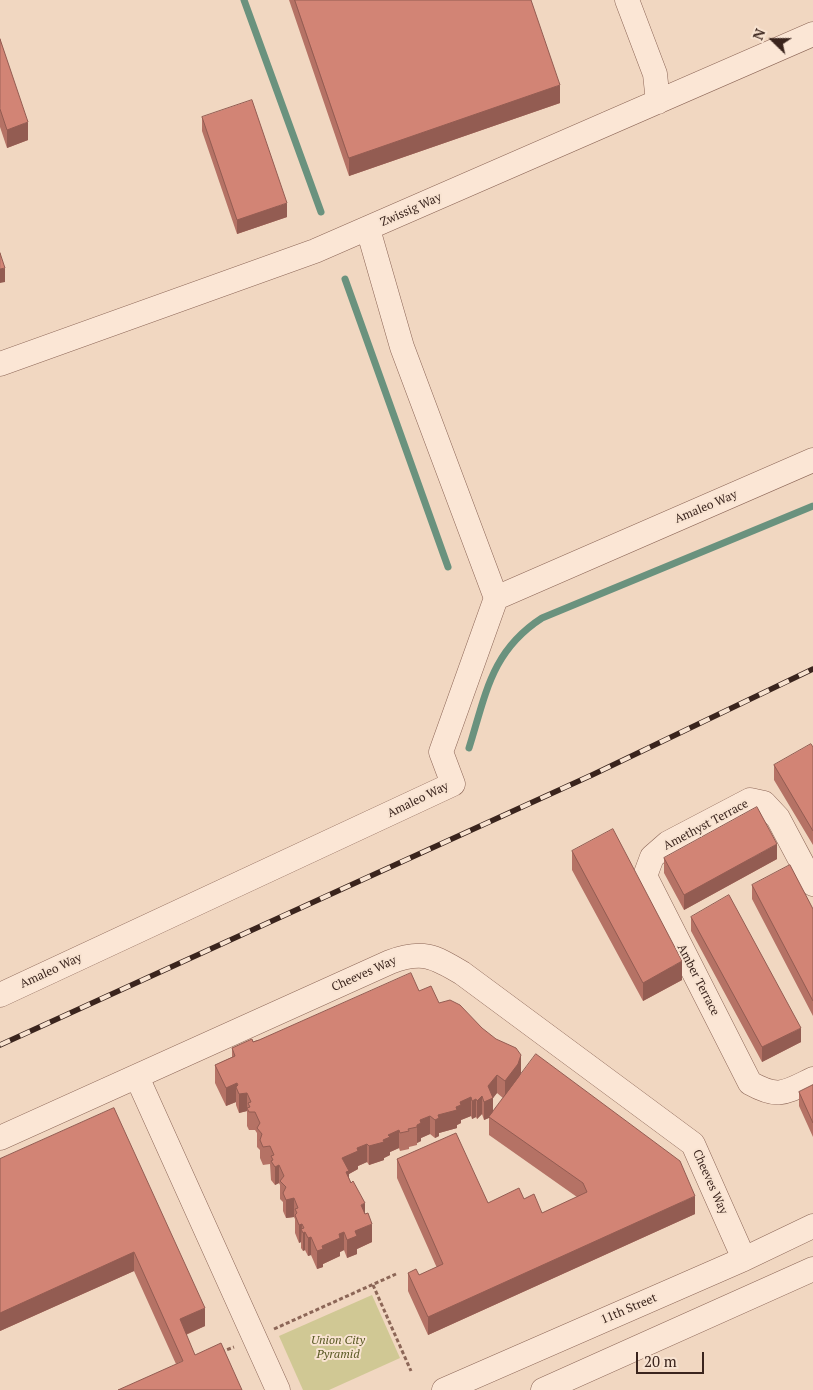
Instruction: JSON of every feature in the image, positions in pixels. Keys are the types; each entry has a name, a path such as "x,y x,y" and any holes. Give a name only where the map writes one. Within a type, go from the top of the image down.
{"street":[{"path":"627,0 655,74 658,102"},
{"name":"Zwissig Way","path":"0,364 314,251 811,38"},
{"path":"368,229 402,347 496,598"},
{"name":"Amaleo Way","path":"0,995 453,784 441,752 496,598 813,460"},
{"name":"Amethyst Terrace","path":"652,857 668,843 750,800 764,804 778,818 813,884"},
{"name":"Amber Terrace","path":"652,857 645,876 750,1083 768,1092 787,1091 813,1079"},
{"name":"Cheeves Way","path":"0,1138 390,962 412,955 423,955 462,973 693,1144 744,1259"},
{"path":"138,1077 278,1390"},
{"name":"11th Street","path":"444,1390 744,1259 813,1226"},
{"path":"543,1390 813,1268"}],"path":[{"path":"373,1285 411,1371"}],"green space":[{"name":"Union City Pyramid","path":"372,1295 400,1358 329,1390 303,1390 279,1336"}],"building":[{"path":"295,0 531,0 560,85 349,158"},
{"path":"0,39 28,122 7,130 0,109"},
{"path":"252,100 287,203 237,220 202,117"},
{"path":"0,253 5,268 0,269"},
{"path":"811,744 813,747 813,831 774,765"},
{"path":"757,807 777,844 684,895 664,858"},
{"path":"613,829 682,961 643,983 572,851"},
{"path":"790,865 813,909 813,1001 752,885"},
{"path":"729,895 801,1028 762,1047 691,917"},
{"path":"411,973 419,991 431,986 439,1003 450,1000 460,1005 482,1028 496,1039 516,1048 521,1055 518,1064 505,1081 497,1075 488,1086 493,1098 484,1102 482,1096 477,1101 476,1099 472,1101 471,1097 460,1102 461,1105 456,1107 457,1110 438,1115 439,1118 435,1120 430,1116 420,1120 421,1123 417,1127 408,1129 409,1131 400,1133 399,1130 388,1135 390,1137 383,1140 384,1142 369,1146 367,1144 357,1148 358,1151 342,1158 349,1171 346,1172 351,1183 353,1181 365,1203 361,1205 365,1214 368,1213 372,1224 355,1231 357,1236 347,1240 344,1232 339,1234 340,1238 322,1246 323,1249 317,1251 311,1237 308,1238 305,1232 303,1233 301,1229 304,1228 302,1224 299,1225 295,1215 297,1213 295,1209 298,1208 294,1198 286,1200 283,1193 286,1187 280,1181 284,1176 279,1165 275,1167 271,1161 273,1160 271,1156 274,1155 270,1146 263,1147 260,1140 262,1134 257,1128 260,1123 255,1112 249,1112 247,1108 250,1107 248,1103 251,1102 247,1093 239,1094 236,1087 237,1083 226,1088 215,1065 235,1056 232,1048 252,1039 253,1042 259,1040"},
{"path":"536,1054 680,1161 695,1196 428,1317 408,1273 416,1269 419,1275 443,1264 397,1159 456,1133 488,1203 519,1188 524,1199 534,1194 542,1213 587,1192 583,1183 489,1117"},
{"path":"813,1085 813,1123 799,1092"},
{"path":"114,1108 205,1308 180,1319 195,1355 221,1343 242,1390 118,1390 183,1361 134,1252 0,1313 0,1159"}],"waterway":[{"path":"244,0 321,212"},
{"path":"345,279 448,567"},
{"path":"469,748 486,692 501,659 511,645 542,618 813,506"}],"railway":[{"path":"0,1045 592,775 813,669"}]}
